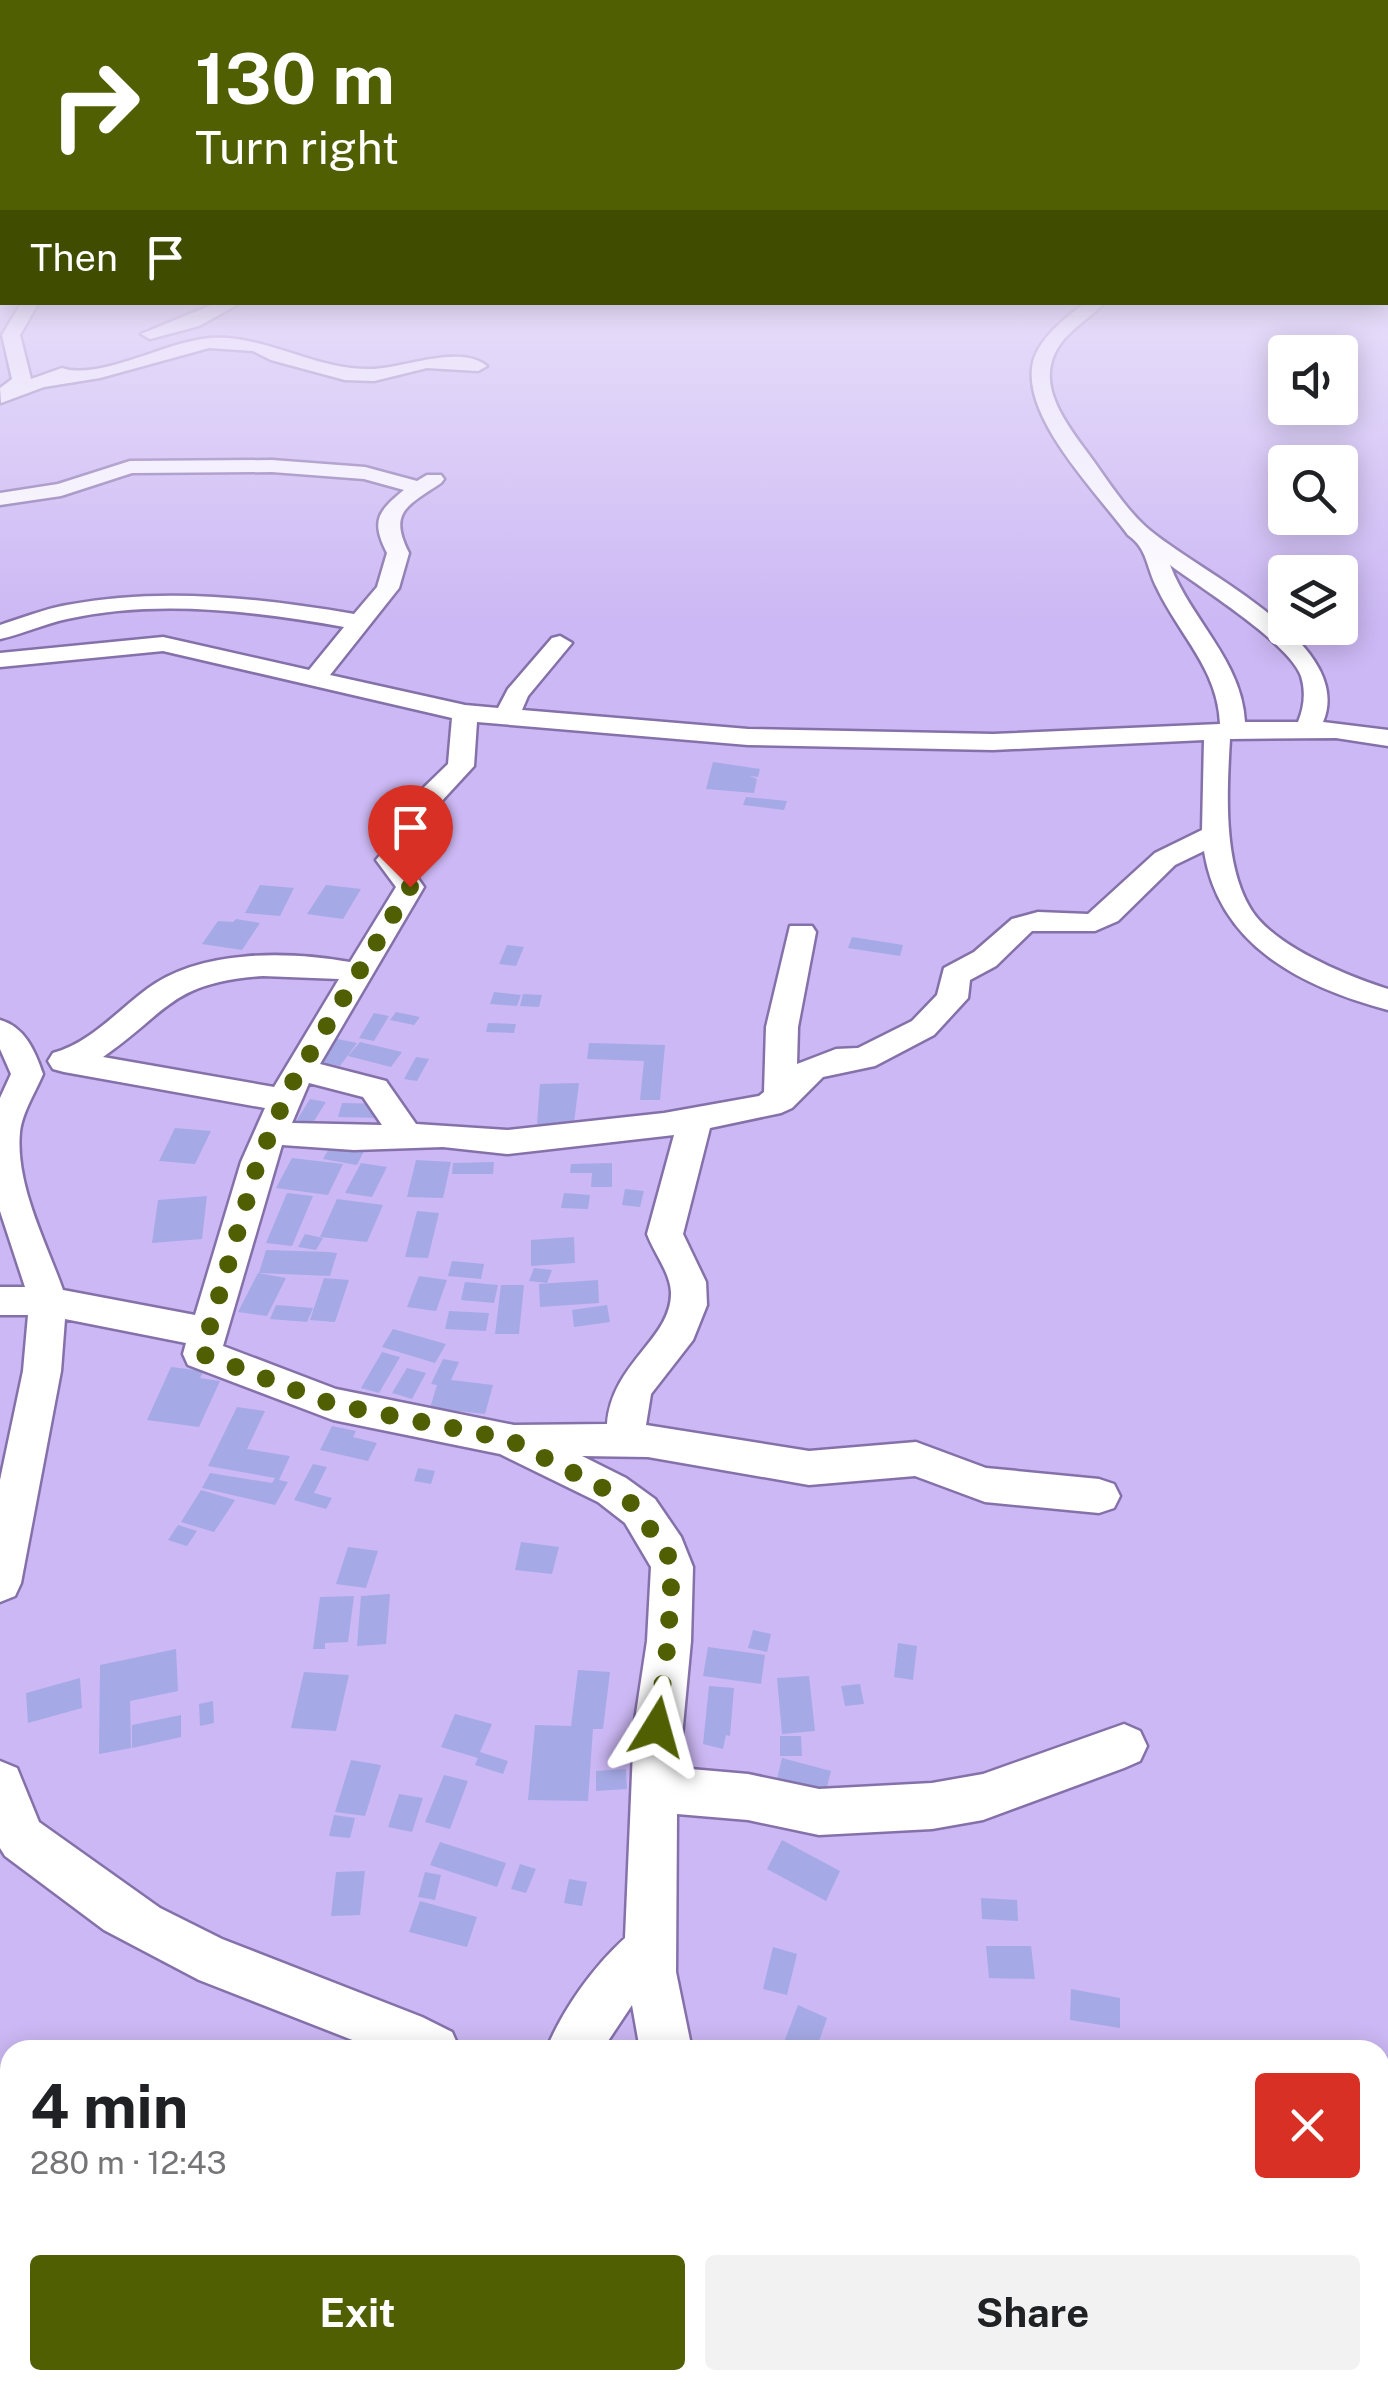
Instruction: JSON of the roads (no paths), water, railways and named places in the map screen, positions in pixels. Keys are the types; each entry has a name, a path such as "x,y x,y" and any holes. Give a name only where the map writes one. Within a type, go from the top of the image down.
{"street":[{"path":"1045,401 1049,415 1136,530 1267,625 1295,650 1314,675 1317,707 1307,730"},
{"path":"0,499 60,490 130,467 272,466 365,473 428,483 409,496 388,523 387,532 398,554 388,588 314,679"},
{"path":"1155,545 1158,570 1218,669 1230,699 1219,833 1222,867 1234,907 1247,924 1297,960 1357,991 1388,1000"},
{"path":"0,632 69,612 156,603 249,606 363,623"},
{"path":"506,717 517,694 560,643"},
{"path":"0,660 162,644 465,713 748,736 994,742 1307,730 1388,738"},
{"path":"465,713 461,766 425,802 426,819 391,857 392,866 409,880 410,887 285,1101 206,1332 202,1354 332,1404 508,1439 648,1441 809,1468 916,1459 985,1485 1099,1496"},
{"path":"10,1040 72,1062 285,1101 354,1138 406,1135 507,1142 735,1113 780,1100 812,1069 836,1060 864,1058 924,1028 952,998 955,974 984,958 1010,932 1038,921 1095,922 1108,915 1166,859 1219,833"},
{"path":"780,1100 782,1028 802,932"},
{"path":"72,1062 103,1045 185,978 305,964 360,973"},
{"path":"0,1583 8,1494 42,1371 48,1300 7,1179 3,1154 3,1128 26,1082 26,1067 10,1040"},
{"path":"285,1101 374,1089 406,1135"},
{"path":"625,1440 633,1389 677,1332 689,1299 684,1268 665,1236 664,1222 682,1176 696,1117"},
{"path":"0,1301 48,1300 206,1332"},
{"path":"508,1439 630,1502 666,1550 672,1567 668,1642 657,1727 651,1949 651,1972 664,2040"},
{"path":"654,1790 748,1798 819,1812 932,1806 983,1797 1124,1746"},
{"path":"0,1785 0,1801"},
{"path":"0,1785 14,1827 22,1838 110,1907 186,1949 364,2016 413,2040"},
{"path":"579,2040 622,1976 651,1949"}]}
